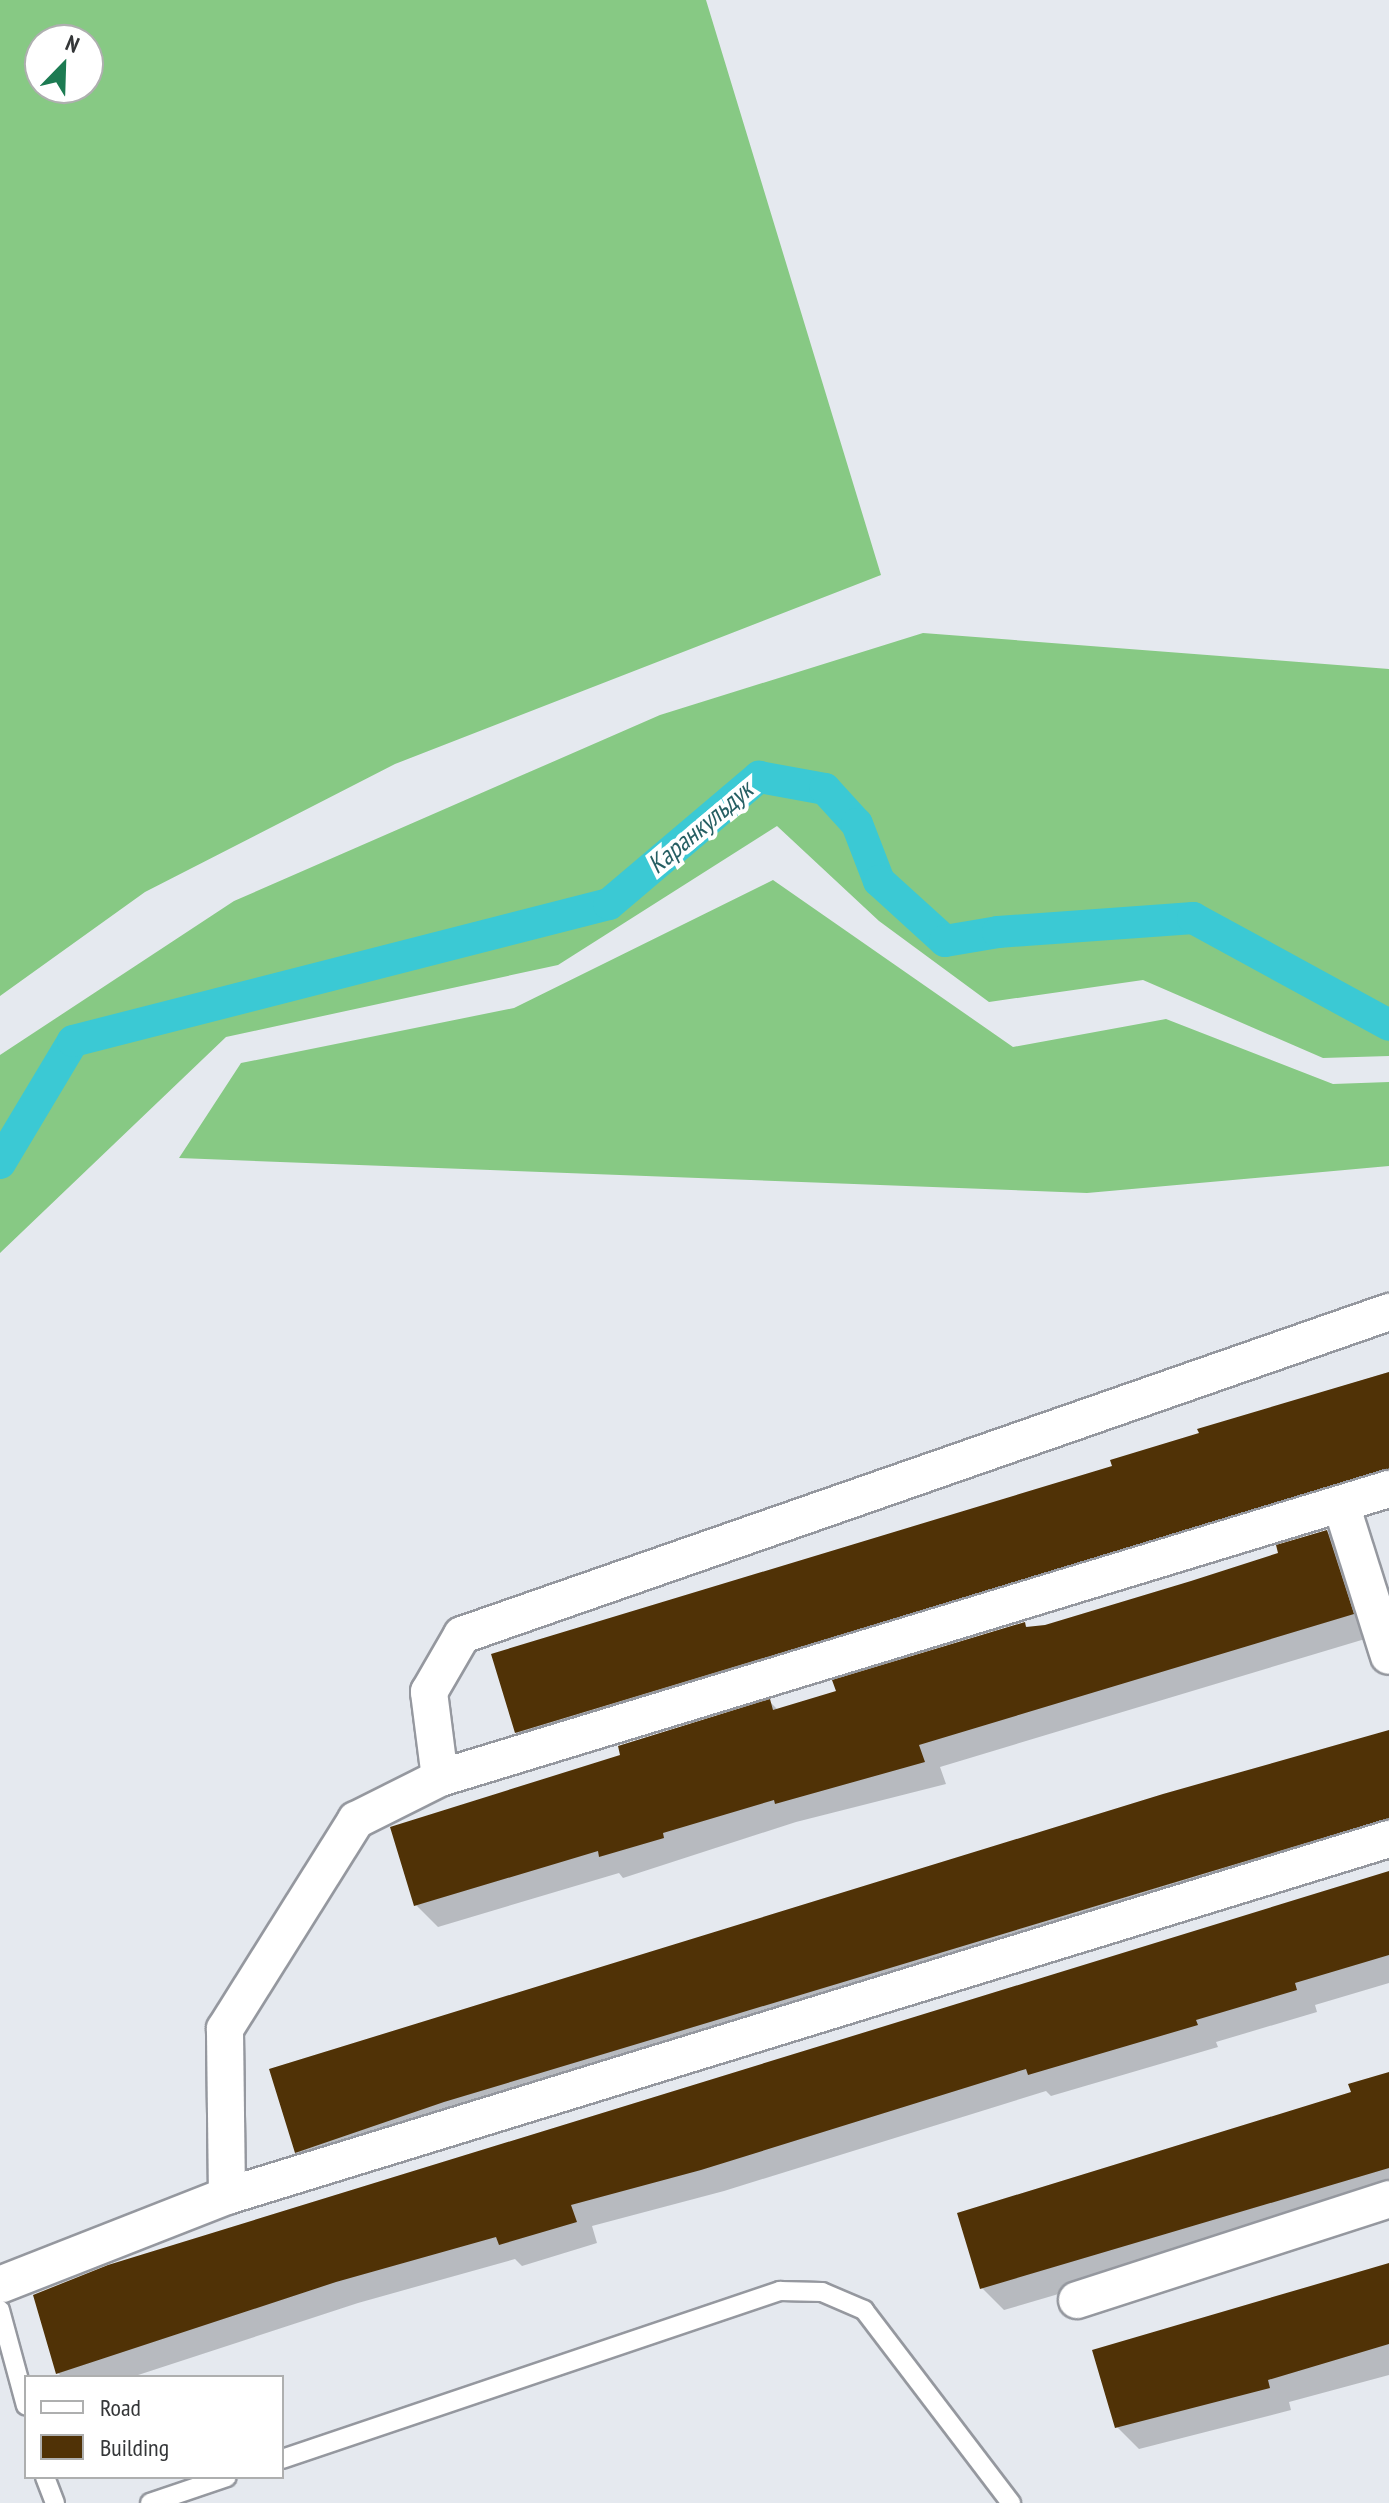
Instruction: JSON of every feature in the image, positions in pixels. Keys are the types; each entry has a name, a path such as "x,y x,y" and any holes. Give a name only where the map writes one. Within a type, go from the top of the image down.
{"street":[{"path":"440,1778 429,1692 462,1635 1389,1312"},
{"path":"227,2196 225,2029 356,1820 440,1778 1389,1489"},
{"path":"1341,1504 1389,1656"},
{"path":"1,2296 227,2196 1389,1839"},
{"path":"1077,2300 1389,2199"}],"lane":[{"path":"284,2458 780,2291 822,2292 864,2310 1011,2503"},
{"path":"1,2296 24,2397"},
{"path":"46,2479 55,2503"},
{"path":"150,2503 221,2479"}],"green space":[{"path":"0,0 706,0 881,575 395,764 145,892 0,996"},
{"path":"923,633 1389,669 1389,1056 1323,1058 1143,980 989,1002 879,921 777,826 558,965 226,1037 0,1253 0,1055 234,901 660,715"},
{"path":"773,880 1013,1047 1166,1019 1333,1084 1389,1082 1389,1166 1087,1193 179,1158 241,1063 514,1008"}],"building":[{"path":"1389,1372 1389,1469 515,1733 491,1654 1112,1466 1110,1460 1199,1433 1197,1429"},
{"path":"1327,1530 1354,1614 919,1745 925,1762 775,1804 774,1800 663,1833 664,1838 599,1857 598,1851 414,1906 390,1827 620,1755 618,1746 770,1699 773,1710 836,1691 832,1680 1025,1622 1026,1627 1045,1625 1191,1581 1278,1553 1276,1545"},
{"path":"1389,1730 1389,1818 444,2102 295,2153 269,2069 1163,1794"},
{"path":"1389,1871 1389,1955 1295,1983 1297,1990 1196,2020 1198,2025 1028,2075 1026,2069 701,2170 571,2205 577,2222 499,2245 496,2237 336,2282 56,2374 33,2295 108,2265"},
{"path":"1389,2072 1389,2168 980,2289 957,2213 1351,2092 1348,2084"},
{"path":"1389,2263 1389,2344 1268,2380 1270,2388 1115,2428 1092,2350"}],"waterway":[{"name":"Каранкульдук","path":"0,1163 73,1041 609,904 759,777 825,789 857,824 879,881 945,941 998,932 1193,918 1389,1025"}]}
